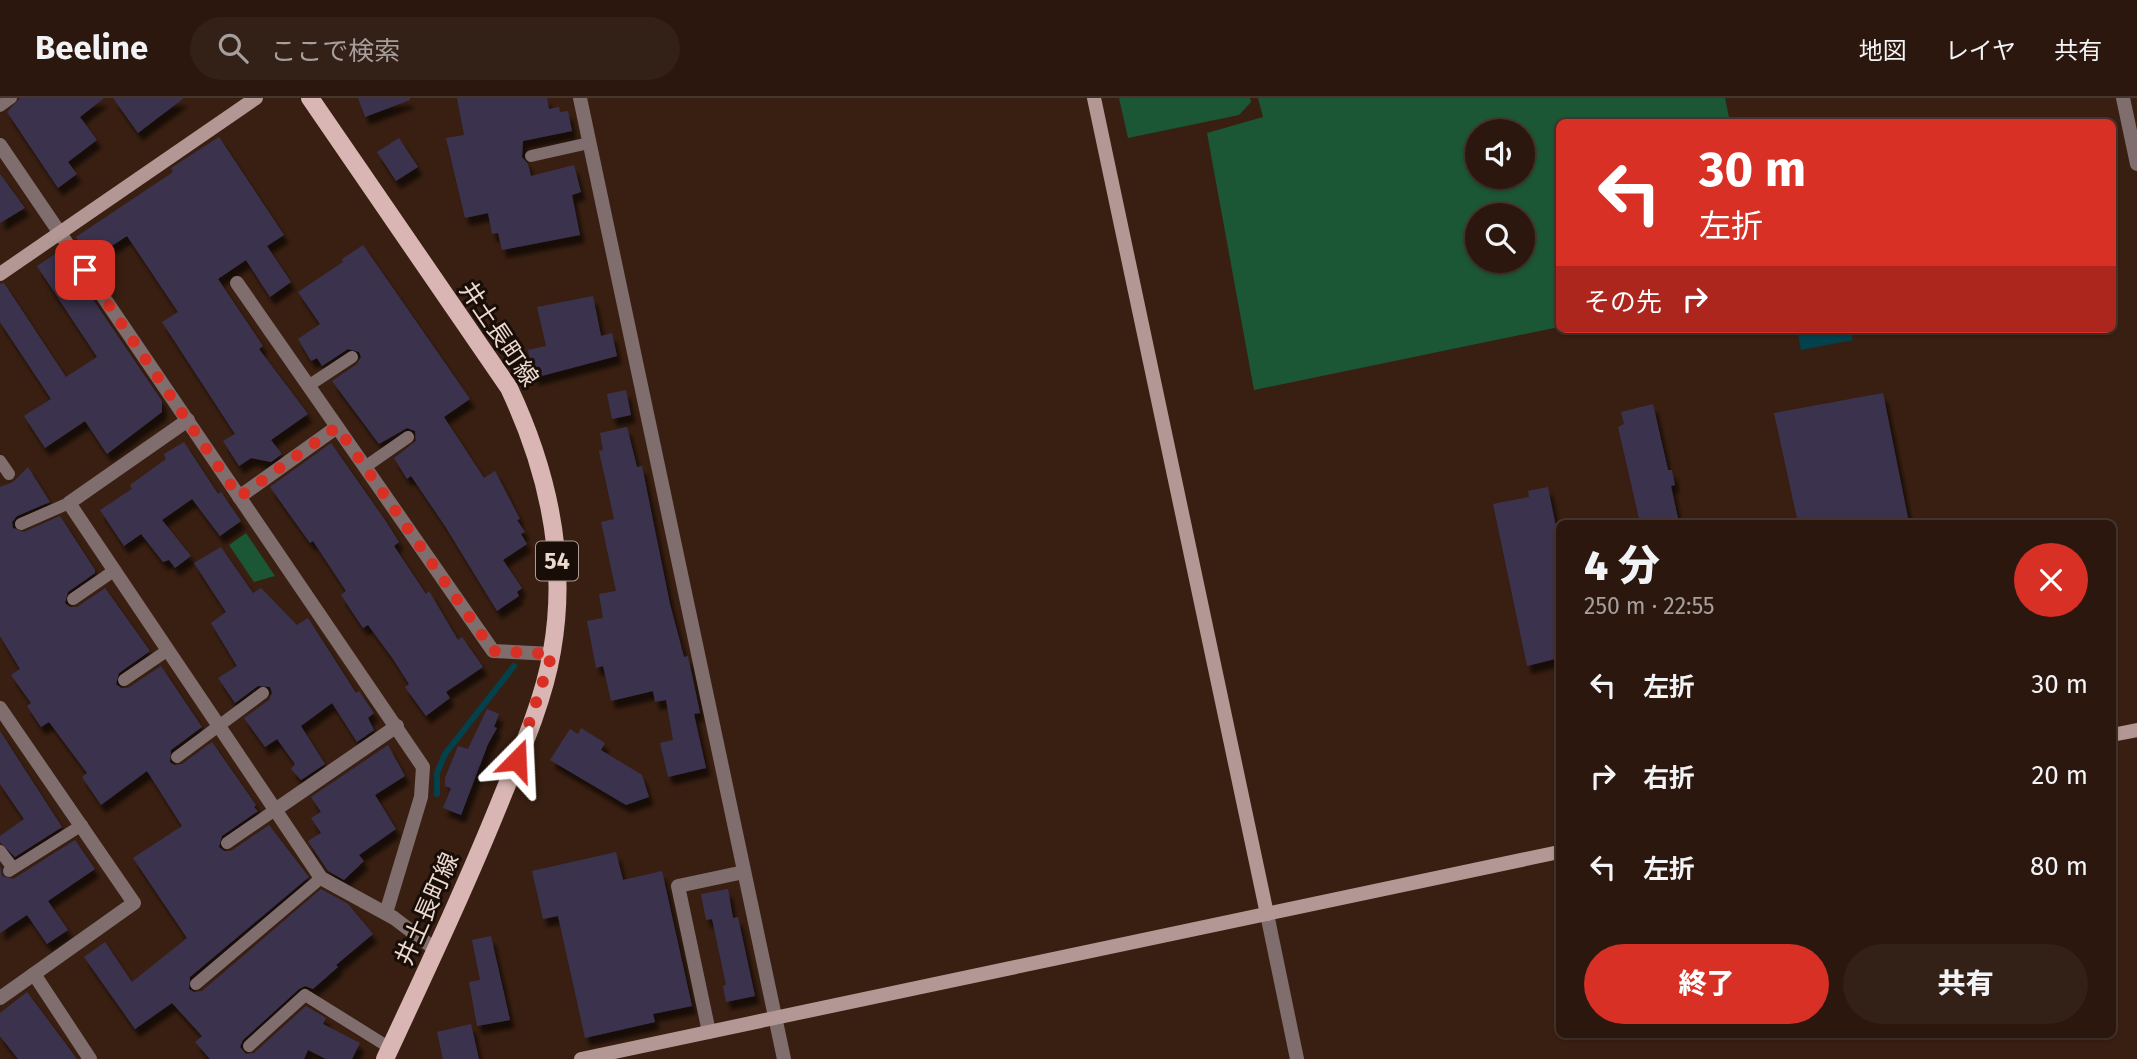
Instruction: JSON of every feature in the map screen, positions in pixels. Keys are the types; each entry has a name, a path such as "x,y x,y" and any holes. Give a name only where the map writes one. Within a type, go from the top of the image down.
{"main road":[{"name":"井土長町線","path":"310,98 509,388 525,421 545,480 556,551 552,654 528,735 436,950 388,1053"}],"street":[{"path":"0,274 256,98"},
{"path":"580,98 784,1059"},
{"path":"1094,98 1297,1059"},
{"path":"2123,98 2137,164"},
{"path":"0,145 424,767 421,797 386,913"},
{"path":"237,283 493,651 552,654"},
{"path":"188,420 69,503 321,878 386,913 436,950"},
{"path":"239,497 337,427"},
{"path":"0,708 134,903 0,998"},
{"path":"275,810 397,726"},
{"path":"2116,734 2137,730"},
{"path":"581,1059 1556,853"},
{"path":"709,1032 678,886 744,872"},
{"path":"34,974 90,1059"}],"lane":[{"path":"0,106 11,98"},
{"path":"531,156 590,143"},
{"path":"308,386 352,357"},
{"path":"365,467 408,437"},
{"path":"0,461 9,474"},
{"path":"21,524 69,503"},
{"path":"73,599 115,570"},
{"path":"124,680 168,650"},
{"path":"177,757 263,692"},
{"path":"227,843 275,810"},
{"path":"0,851 11,869 82,825"},
{"path":"196,984 321,878"},
{"path":"249,1046 305,995 388,1053"}],"green space":[{"path":"1119,98 1250,98 1251,102 1239,115 1128,138"},
{"path":"1258,98 1725,98 1729,119 1556,119 1556,328 1254,390 1207,133 1263,117"},
{"path":"246,533 275,576 254,582 229,545"}],"water":[{"path":"1798,333 1851,333 1853,340 1801,350"}],"building":[{"path":"20,98 104,98 80,117 97,140 68,162 77,174 58,188 7,112"},
{"path":"113,98 184,98 138,133"},
{"path":"358,98 410,98 410,100 365,117"},
{"path":"457,98 547,98 549,109 559,107 560,112 568,111 572,131 523,141 522,157 528,164 531,176 574,165 581,192 572,195 580,235 502,250 498,233 492,234 488,213 465,218 446,138 464,135"},
{"path":"219,137 284,235 267,246 291,282 270,297 246,260 218,279 263,346 259,349 308,414 271,440 282,454 271,462 251,458 239,466 223,441 235,434 162,322 178,312 127,236 90,260 76,237 173,172 171,168"},
{"path":"399,138 418,167 396,181 377,152"},
{"path":"0,174 25,208 0,223"},
{"path":"363,245 470,399 444,417 484,478 495,471 525,532 521,534 527,544 503,560 522,588 517,592 519,596 497,611 445,526 411,476 407,479 394,458 416,441 415,431 407,428 379,444 332,381 357,364 361,357 359,352 348,349 322,366 317,358 311,361 298,339 320,324 298,292"},
{"path":"60,251 162,401 162,412 107,454 85,421 45,448 24,416 51,399 0,322 0,284 4,283 66,377 97,357 37,266"},
{"path":"593,296 601,336 612,333 617,356 534,378 528,350 546,346 537,307"},
{"path":"626,390 631,415 612,419 607,394"},
{"path":"1883,393 1908,520 1797,520 1774,413"},
{"path":"1653,404 1668,470 1672,470 1675,485 1671,486 1678,520 1639,520 1618,427 1624,424 1621,412"},
{"path":"627,427 637,467 642,466 670,604 684,657 688,656 700,713 694,714 706,768 668,777 660,743 673,740 666,700 655,702 653,691 611,701 603,666 596,668 587,621 603,618 599,594 616,591 601,522 614,519 599,451 603,450 600,433"},
{"path":"184,442 218,494 221,492 241,521 220,536 192,499 162,520 191,556 175,568 169,560 163,562 141,534 124,546 100,510 132,489 130,485 166,459 164,454"},
{"path":"331,443 399,542 394,546 426,594 429,591 458,640 462,637 483,667 446,692 450,698 426,716 405,687 409,684 393,659 368,625 363,628 341,595 346,591 313,541 310,543 270,487"},
{"path":"28,467 50,502 17,516 12,522 13,528 24,532 60,516 95,570 95,573 68,592 65,603 70,607 77,607 105,588 150,651 119,673 116,684 121,688 128,688 161,666 202,727 171,750 170,762 174,765 182,764 212,742 256,805 254,807 258,811 222,836 219,847 224,851 231,851 269,825 309,877 190,977 189,989 194,992 202,991 321,889 348,904 373,934 336,965 338,967 313,989 305,986 299,989 243,1040 240,1047 246,1054 254,1053 306,1006 326,1018 323,1024 360,1043 352,1059 326,1059 308,1050 304,1059 210,1059 195,1042 202,1036 172,1003 135,1029 84,957 105,942 132,982 187,938 133,858 182,826 147,771 101,805 82,777 87,773 49,722 41,727 27,706 31,703 11,675 20,669 0,636 0,487 13,482"},
{"path":"1548,487 1556,527 1556,659 1527,666 1493,504 1529,497 1528,491"},
{"path":"221,547 253,593 261,588 297,625 308,618 356,693 359,691 374,713 368,718 374,730 357,742 332,703 301,726 325,764 301,780 291,769 295,764 277,739 265,747 244,718 269,700 272,693 270,687 258,686 235,703 218,678 237,666 211,623 226,612 194,563"},
{"path":"487,709 499,714 494,727 497,728 488,744 461,815 443,808 451,788 445,786 445,778 458,746 468,749"},
{"path":"581,728 605,743 601,750 642,775 649,797 626,805 550,760 570,729 578,734"},
{"path":"0,731 62,827 15,857 0,842 0,836 24,819 0,784"},
{"path":"388,745 405,776 375,795 396,829 359,855 364,861 344,880 328,871 308,841 321,833 311,818 321,812 311,797"},
{"path":"75,840 95,869 48,901 68,930 47,944 27,915 0,933 0,865 2,876 13,879"},
{"path":"616,852 623,880 662,871 692,1006 653,1014 655,1022 585,1038 558,916 543,919 532,871"},
{"path":"728,889 733,918 738,917 755,996 726,1002 723,986 726,985 712,919 706,920 701,894"},
{"path":"491,936 510,1020 477,1026 469,982 480,980 472,940"},
{"path":"27,992 77,1059 18,1059 0,1036 0,1013"},
{"path":"471,1024 479,1059 443,1059 437,1032"}],"waterway":[{"path":"437,794 437,773 445,754 514,666"}],"route":[{"path":"85,270 239,497 337,427 493,651 552,654 528,735 517,760"}]}
